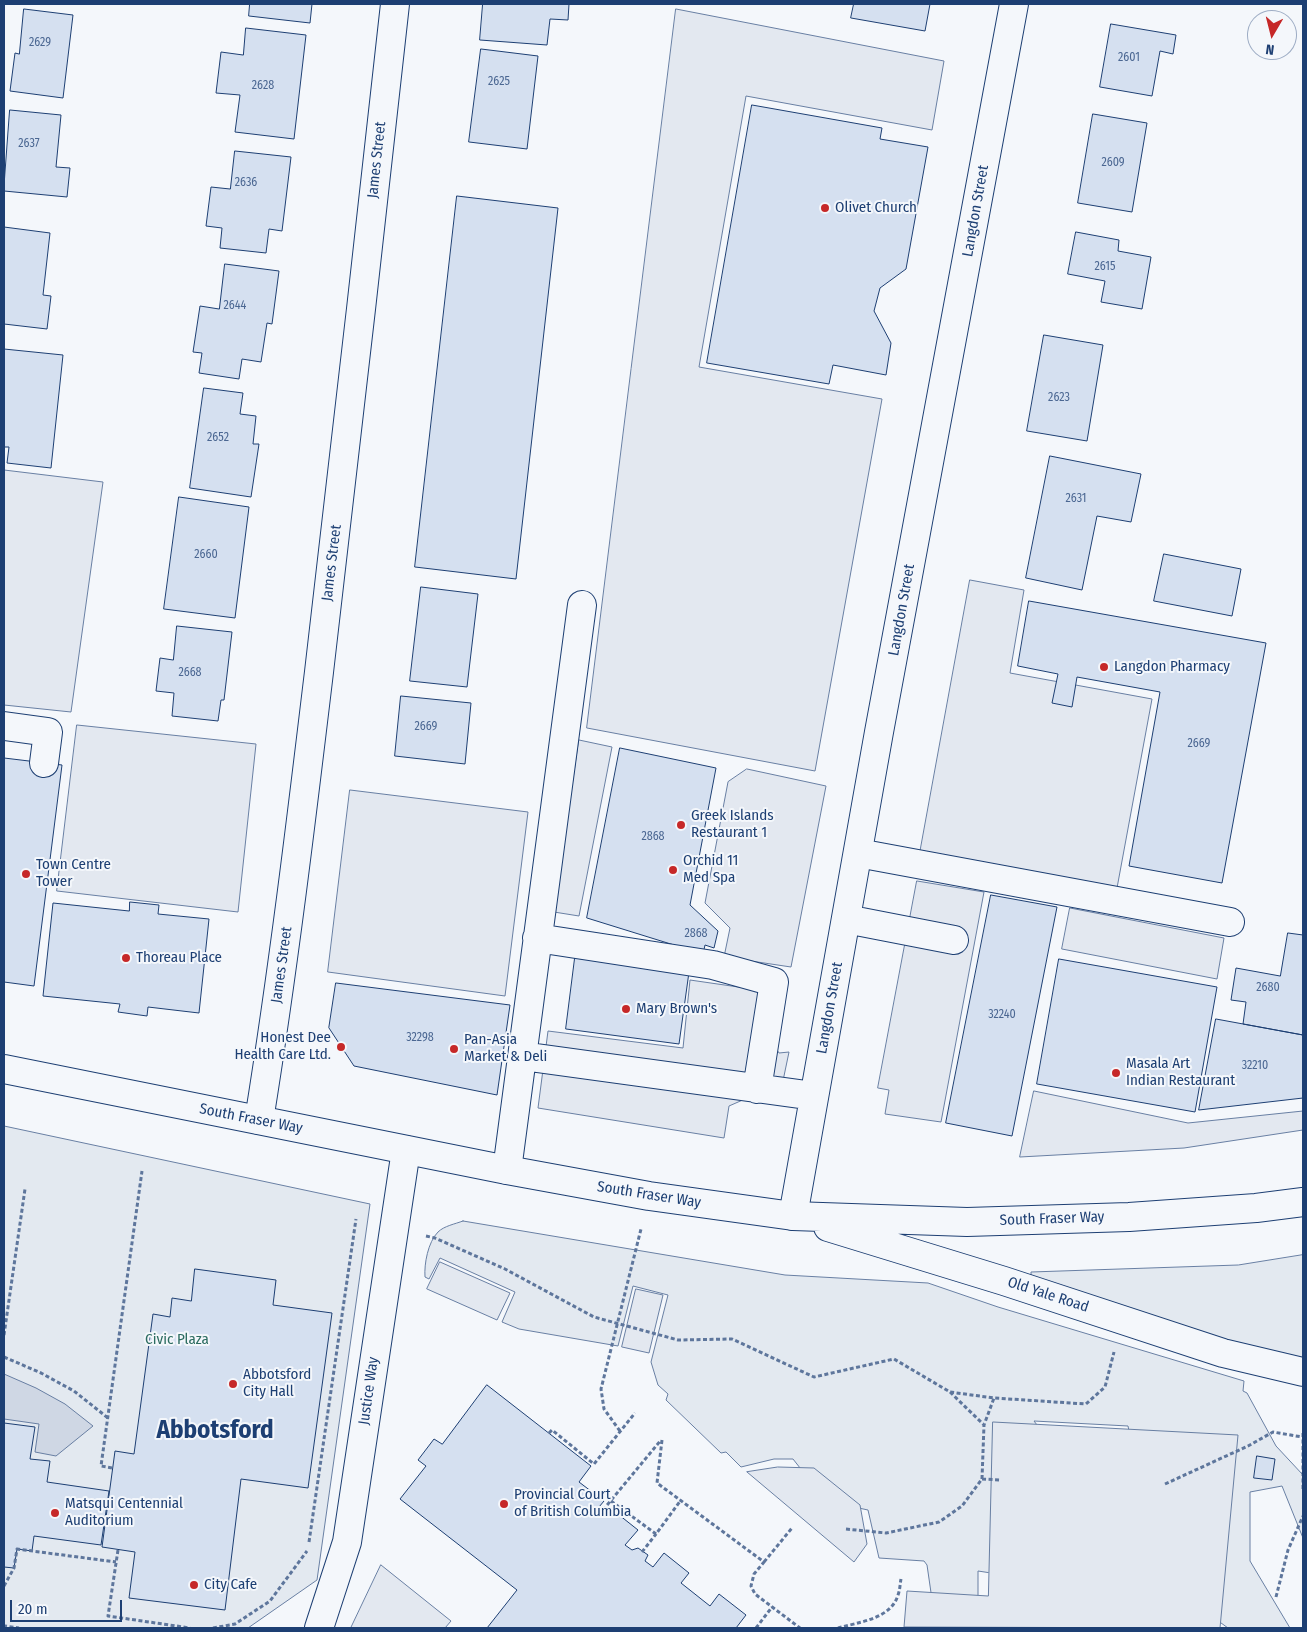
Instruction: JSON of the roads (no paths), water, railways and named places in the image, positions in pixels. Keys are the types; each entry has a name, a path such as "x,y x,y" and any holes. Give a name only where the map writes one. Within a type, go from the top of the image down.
{"street":[{"name":"James Street","path":"259,1120 287,933 304,797 333,559 395,4"},
{"name":"Langdon Street","path":"793,1216 1014,4"},
{"path":"506,1170 582,605"},
{"path":"4,726 48,732 44,763"},
{"path":"858,853 1230,922"},
{"path":"846,919 954,940"},
{"path":"538,938 713,964 774,982 757,1089"},
{"path":"522,1056 814,1096"},
{"name":"South Fraser Way","path":"4,1069 506,1170 649,1196 793,1216 976,1222 1129,1217 1256,1208 1303,1202"},
{"name":"Justice Way","path":"319,1628 347,1542 406,1150"},
{"name":"Old Yale Road","path":"793,1216 1004,1281 1223,1353 1303,1372"}],"place":[{"name":"Olivet Church","path":"825,208"},
{"name":"Langdon Pharmacy","path":"1104,667"},
{"name":"Greek Islands Restaurant 1","path":"681,825"},
{"name":"Orchid 11 Med Spa","path":"673,870"},
{"name":"Town Centre Tower","path":"26,874"},
{"name":"Thoreau Place","path":"126,958"},
{"name":"Mary Brown's","path":"626,1009"},
{"name":"Honest Dee Health Care Ltd.","path":"341,1047"},
{"name":"Pan-Asia Market & Deli","path":"454,1049"},
{"name":"Masala Art Indian Restaurant","path":"1116,1073"},
{"name":"Abbotsford City Hall","path":"233,1384"},
{"name":"Provincial Court of British Columbia","path":"504,1504"},
{"name":"Matsqui Centennial Auditorium","path":"55,1513"},
{"name":"City Cafe","path":"194,1585"}],"district":[{"name":"Abbotsford","path":"215,1431"}],"park label":[{"name":"Civic Plaza","path":"177,1340"}]}
